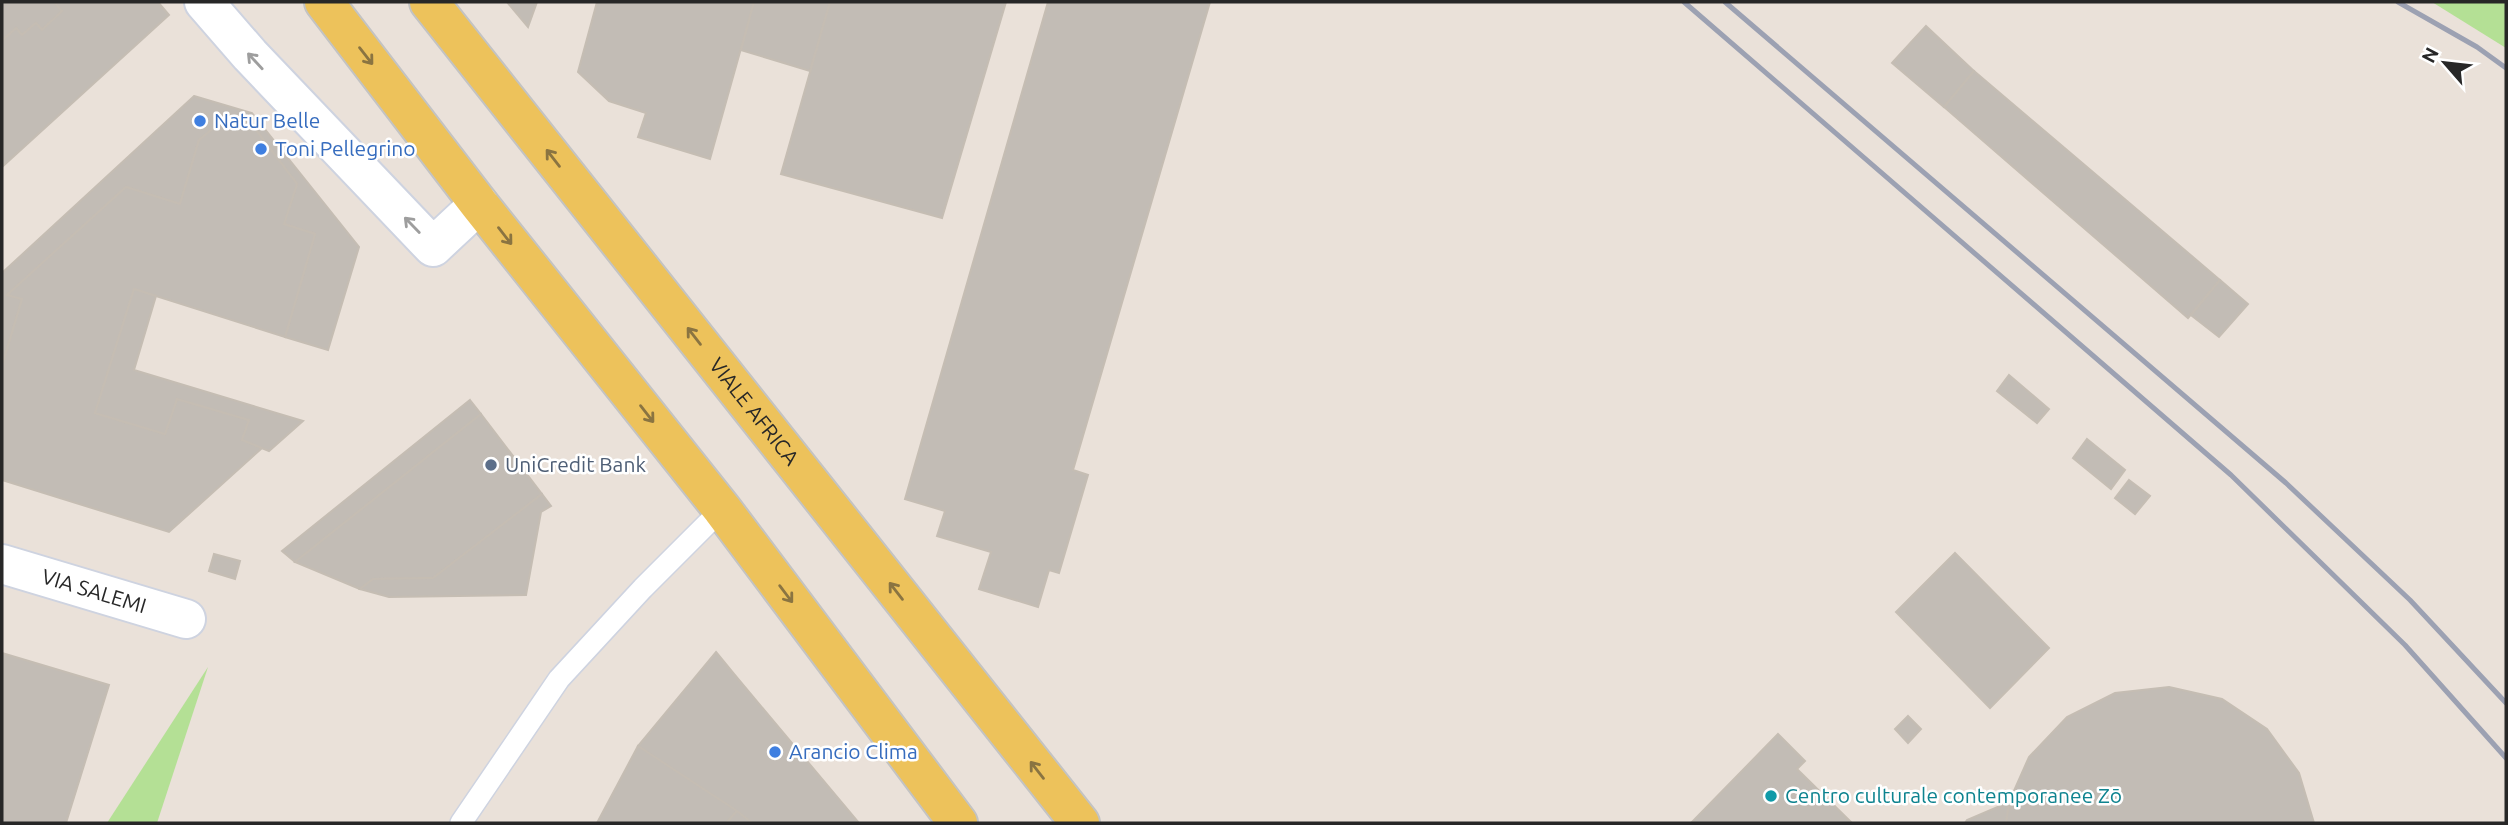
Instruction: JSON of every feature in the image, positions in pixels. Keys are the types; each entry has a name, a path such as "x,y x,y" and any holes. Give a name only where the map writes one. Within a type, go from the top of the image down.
{"main road":[{"path":"324,2 479,204 722,509 958,823"},
{"name":"VIALE AFRICA","path":"429,2 1080,823"}],"street":[{"path":"204,2 250,55 433,247 479,204"},
{"name":"VIA SALEMI","path":"2,564 186,619"}],"lane":[{"path":"461,823 559,679 643,588 722,509"}],"green space":[{"path":"2432,2 2506,2 2506,48"},
{"path":"208,667 157,823 107,823"}],"building":[{"path":"2,2 54,2 62,11 42,30 36,23 22,35 16,28 2,41"},
{"path":"54,2 158,2 169,15 2,167 2,41 16,28 22,35 36,23 42,30 62,11"},
{"path":"507,2 537,2 528,27"},
{"path":"597,2 754,2 710,159 638,137 646,113 609,101 578,72"},
{"path":"754,2 830,2 810,71 741,50"},
{"path":"830,2 1006,2 942,218 781,174"},
{"path":"1048,2 1210,2 1073,470 1088,475 1059,573 1049,570 1038,607 979,589 991,552 937,536 945,511 905,499"},
{"path":"1926,26 1974,71 1944,107 1892,63"},
{"path":"1974,71 2220,280 2188,318 1944,107"},
{"path":"194,96 252,113 359,247 328,350 285,337 315,234 284,224 297,184 250,122 228,116 199,140 180,204 126,187 7,295 22,299 2,366 2,273"},
{"path":"228,116 250,122 297,184 284,224 315,234 285,337 134,289 95,413 165,434 177,399 249,420 242,440 262,448 169,532 2,480 2,366 22,299 7,295 126,187 180,204 199,140"},
{"path":"2220,280 2248,304 2219,337 2191,315"},
{"path":"134,289 156,296 134,370 303,421 269,451 242,440 249,420 177,399 165,434 95,413"},
{"path":"2009,375 2049,409 2037,423 1997,391"},
{"path":"470,400 481,414 295,562 282,551"},
{"path":"481,414 542,494 433,578 373,579 360,589 295,562"},
{"path":"2087,439 2125,470 2111,489 2073,458"},
{"path":"2129,480 2150,496 2135,514 2115,498"},
{"path":"542,494 551,506 541,512 526,595 389,597 360,589 373,579 433,578"},
{"path":"1955,553 2049,648 1990,708 1896,612"},
{"path":"214,554 240,561 235,579 209,571"},
{"path":"716,652 859,823 752,823 638,746"},
{"path":"2,653 109,685 66,823 2,823"},
{"path":"2169,687 2222,699 2267,729 2299,773 2314,823 2006,823 2009,802 2029,757 2067,717 2115,693"},
{"path":"1908,716 1921,729 1908,743 1895,729"},
{"name":"Centro culturale contemporanee Zō","path":"1778,734 1805,761 1797,769 1852,823 1691,823"},
{"path":"638,746 737,811 726,823 597,823"},
{"path":"2009,802 2006,823 1965,823 1967,820"},
{"path":"737,811 752,823 726,823"}],"railway":[{"path":"1684,2 2231,475 2405,645 2506,758"},
{"path":"1725,2 2286,483 2410,600 2506,703"},
{"path":"2398,2 2477,47 2506,68"}],"place":[{"name":"Natur Belle","path":"200,121"},
{"name":"Toni Pellegrino","path":"261,149"},
{"name":"UniCredit Bank","path":"491,465"},
{"name":"Arancio Clima","path":"775,752"},
{"name":"Centro culturale contemporanee Zō","path":"1771,796"}]}
